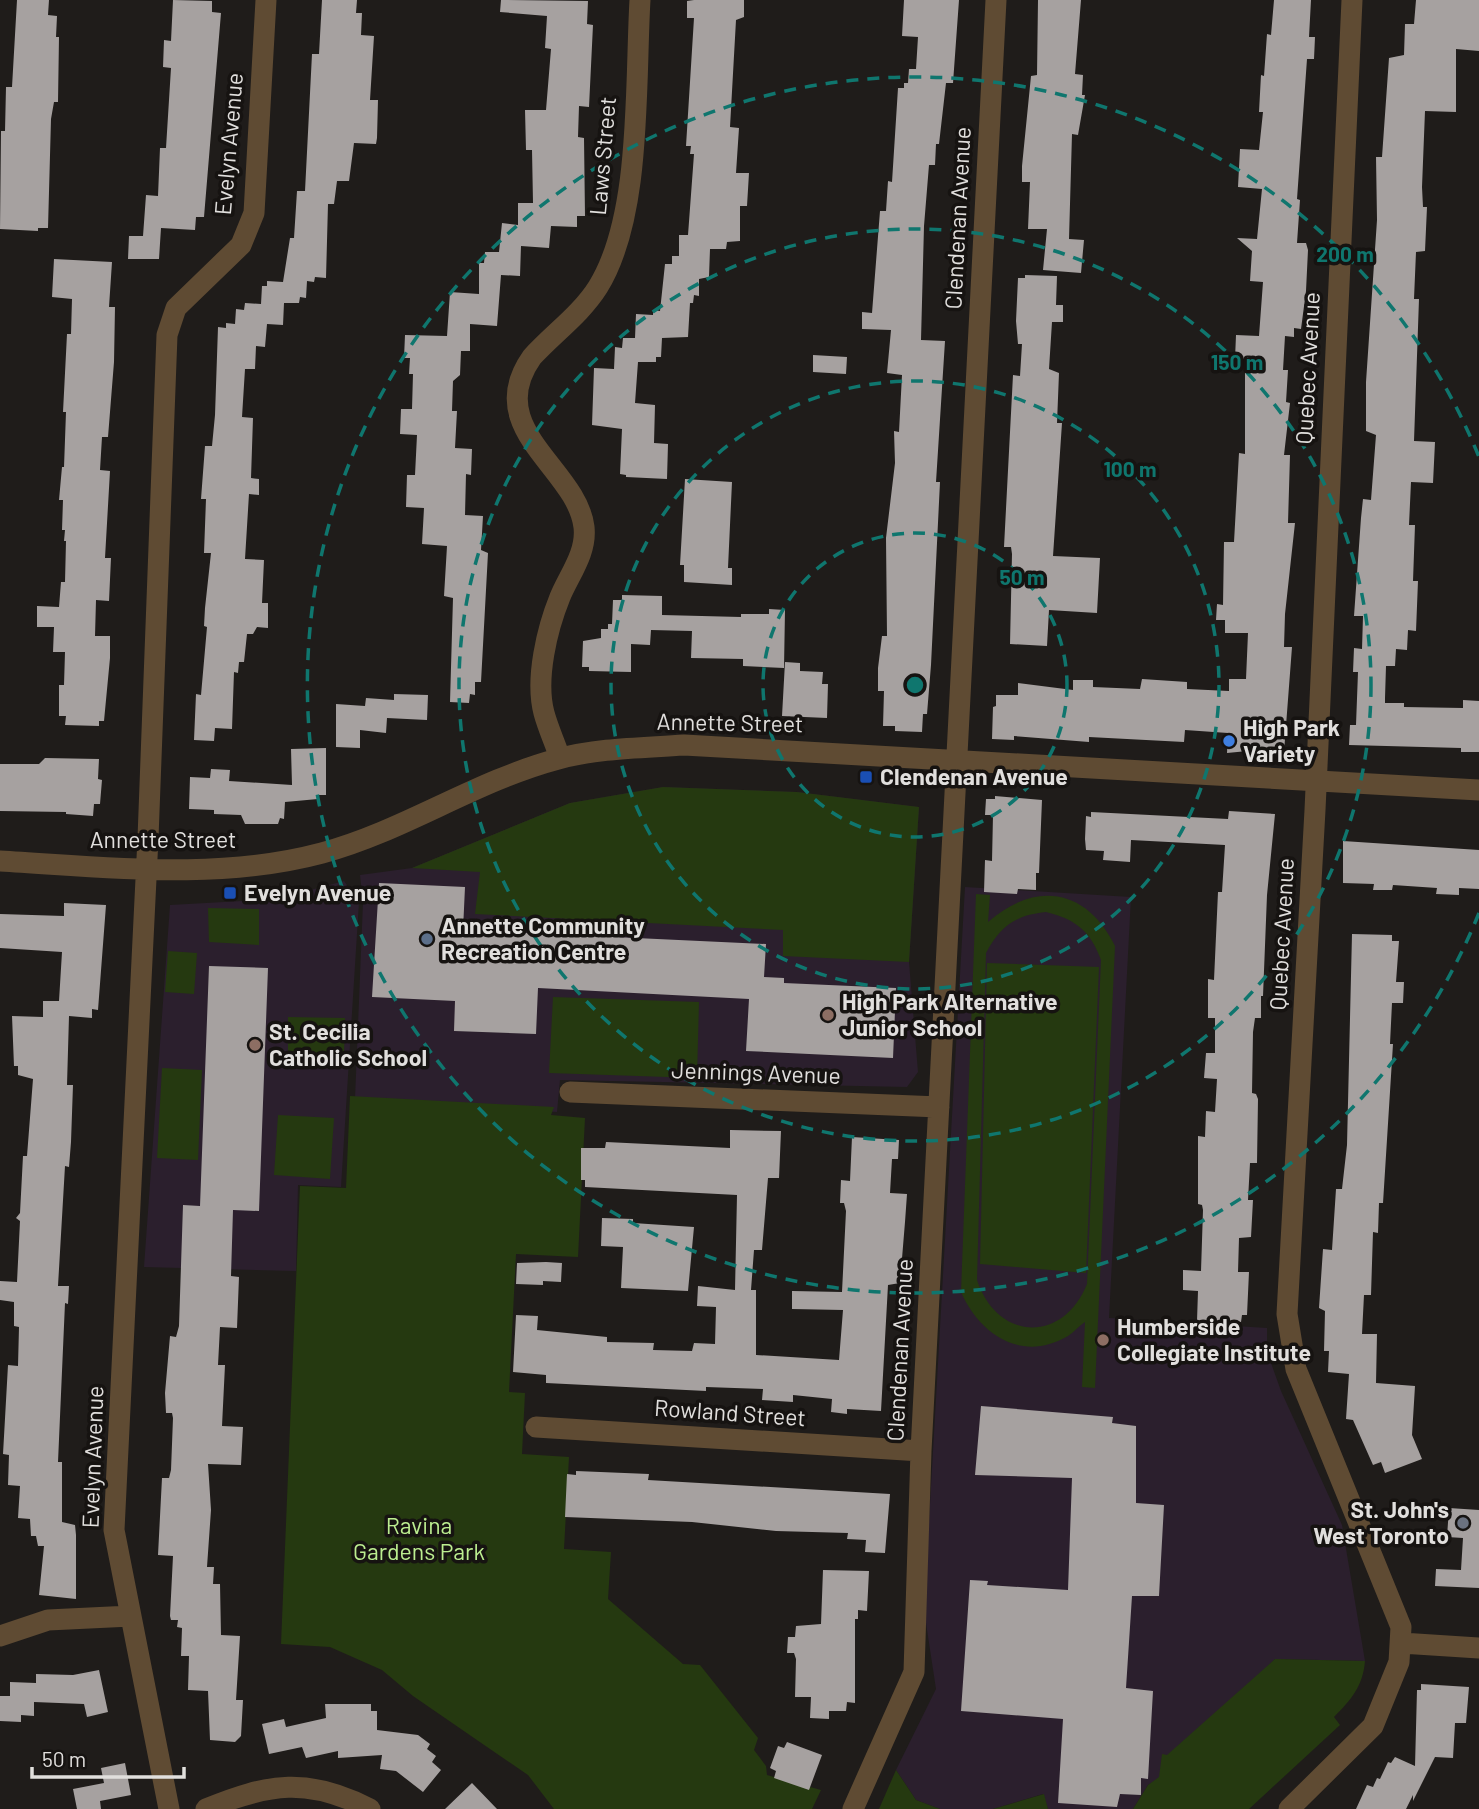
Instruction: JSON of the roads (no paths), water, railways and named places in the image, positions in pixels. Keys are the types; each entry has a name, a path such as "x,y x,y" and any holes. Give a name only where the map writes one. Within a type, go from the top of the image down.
{"street":[{"name":"Evelyn Avenue","path":"169,1809 114,1530 167,335 176,308 241,245 254,214 266,0"},
{"name":"Laws Street","path":"560,758 543,711 541,685 550,629 560,597 580,554 584,528 574,499 542,458 526,430 521,415 519,391 525,367 532,356 573,317 600,285 622,234 631,175 640,0"},
{"name":"Clendenan Avenue","path":"853,1809 914,1672 921,1451 996,0"},
{"name":"Quebec Avenue","path":"1289,1809 1373,1726 1393,1682 1401,1643 1401,1627 1387,1586 1296,1369 1287,1314 1352,0"},
{"name":"Annette Street","path":"0,861 145,869 234,868 322,852 369,837 486,784 560,758 622,749 684,745 1479,790"},
{"name":"Jennings Avenue","path":"570,1092 939,1107"},
{"name":"Rowland Street","path":"536,1427 921,1451"},
{"path":"0,1636 48,1620 131,1616"},
{"path":"1401,1643 1479,1647"},
{"path":"206,1809 243,1794 300,1786 340,1793 370,1809"}],"place":[{"name":"High Park Variety","path":"1229,741"},
{"name":"Clendenan Avenue","path":"866,777"},
{"name":"Evelyn Avenue","path":"230,893"},
{"name":"Annette Community Recreation Centre","path":"427,939"},
{"name":"High Park Alternative Junior School","path":"828,1015"},
{"name":"St. Cecilia Catholic School","path":"255,1045"},
{"name":"Humberside Collegiate Institute","path":"1103,1340"},
{"name":"St. John's West Toronto","path":"1463,1523"}],"park label":[{"name":"Ravina Gardens Park","path":"419,1539"}]}
